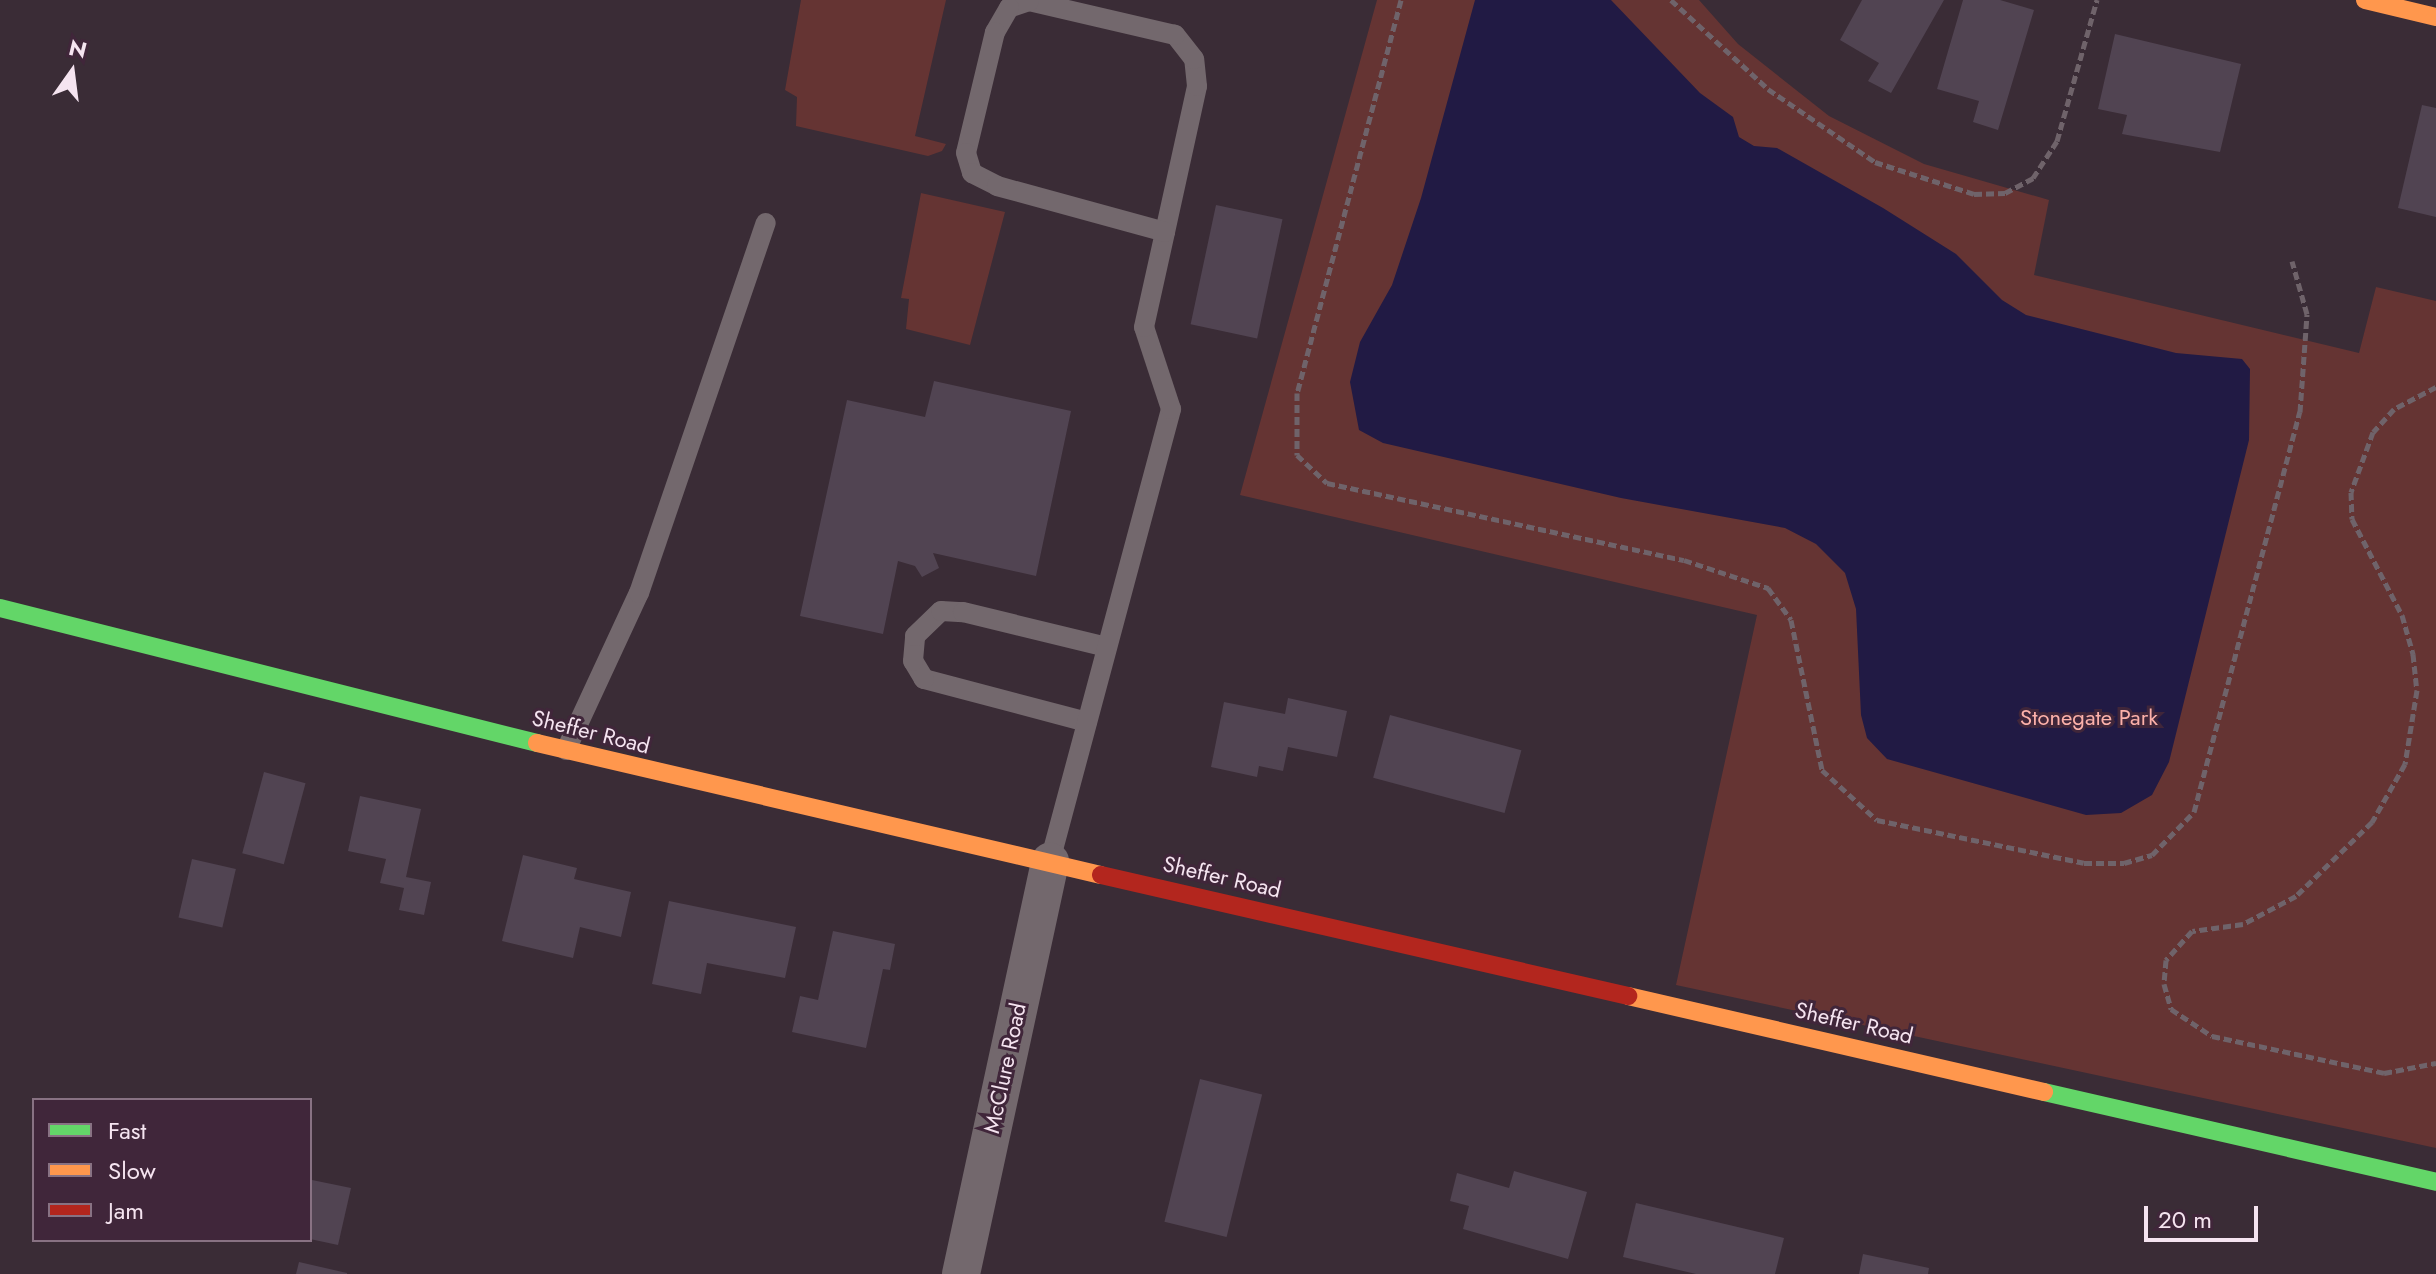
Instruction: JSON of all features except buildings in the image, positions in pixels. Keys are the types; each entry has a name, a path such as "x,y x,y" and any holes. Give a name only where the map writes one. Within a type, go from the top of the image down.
{"street":[{"path":"2365,0 2436,17"},
{"name":"Sheffer Road","path":"0,608 566,750 2436,1182"},
{"name":"McClure Road","path":"961,1274 1050,861"}],"lane":[{"path":"1050,861 1171,409 1144,327 1165,232 1197,86 1194,59 1175,35 1029,1 1009,8 995,32 966,153 972,173 997,186 1165,232"},
{"path":"566,750 639,593 766,223"},
{"path":"1087,722 924,679 913,661 915,636 941,611 963,612 1107,647"}],"path":[{"path":"1401,0 1297,393 1297,455 1327,483 1684,560 1768,588 1791,620 1822,770 1877,820 2084,863 2124,863 2152,855 2194,812 2300,412 2307,314 2292,261"},
{"path":"1671,0 1768,89 1875,162 1974,194 2005,193 2033,178 2057,141 2097,0"},
{"path":"2436,387 2394,409 2373,432 2351,492 2352,519 2402,615 2413,654 2417,690 2405,764 2372,822 2296,896 2243,924 2192,931 2171,951 2164,984 2171,1009 2212,1036 2384,1073 2436,1063"}],"green space":[{"path":"801,0 946,0 915,136 946,144 942,151 928,156 796,126 797,97 785,90"},
{"name":"Stonegate Park","path":"1377,0 1699,0 1738,44 1829,116 1924,164 2049,200 2034,275 2359,353 2376,287 2436,301 2436,1148 1676,985 1757,615 1240,495"},
{"path":"921,193 1005,212 970,345 906,329 909,299 901,298"}],"shaded area":[{"path":"1475,0 1611,0 1700,93 1733,117 1739,137 1754,146 1777,148 1883,208 1956,254 2002,300 2026,315 2176,353 2242,359 2250,369 2249,440 2169,762 2152,795 2121,813 2086,815 1887,759 1867,738 1861,715 1856,609 1845,573 1816,544 1785,528 1621,498 1383,443 1359,430 1350,382 1360,342 1392,285 1421,198"}],"traffic: fast":[{"path":"0,608 537,743"},
{"path":"2044,1092 2436,1182"}],"traffic: slow":[{"path":"2365,0 2436,17"},
{"path":"537,743 1101,875"},
{"path":"1628,996 2044,1092"}],"traffic: jam":[{"path":"1101,875 1628,996"}]}
